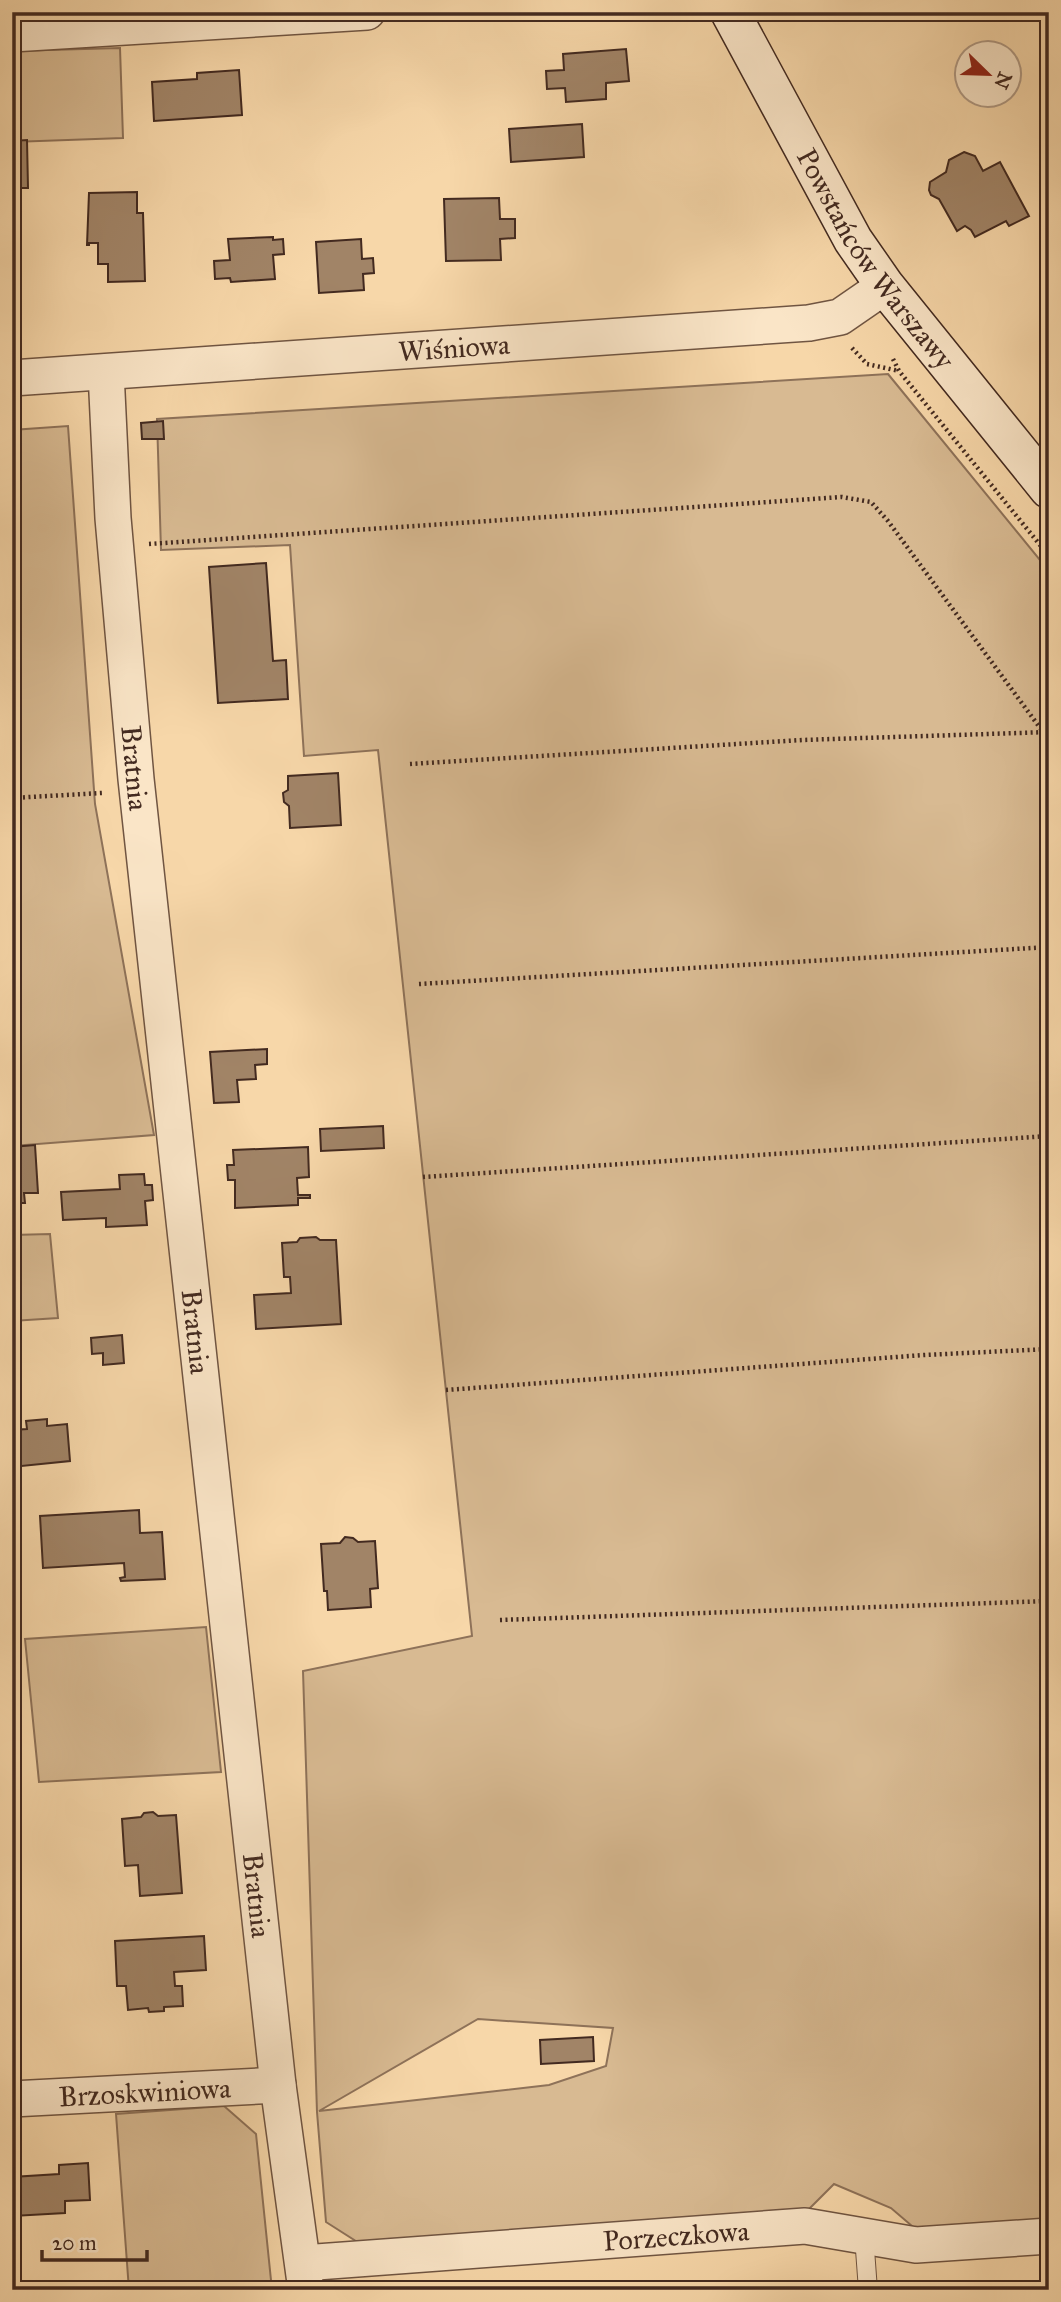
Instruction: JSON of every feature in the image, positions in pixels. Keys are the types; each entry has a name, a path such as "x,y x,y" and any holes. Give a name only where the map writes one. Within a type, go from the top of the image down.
{"street":[{"path":"12,34 368,12"},
{"name":"Powstańców Warszawy","path":"730,12 853,240 885,286 1049,489"},
{"name":"Wiśniowa","path":"12,378 809,323 840,317 885,286"},
{"name":"Bratnia","path":"106,372 116,547 136,779 278,2085 305,2276"},
{"name":"Brzoskwiniowa","path":"12,2099 278,2085"},
{"name":"Porzeczkowa","path":"305,2276 806,2227 916,2245 1049,2236"}],"lane":[{"path":"864,2236 868,2290"}],"path":[{"path":"850,345 867,364 900,371"},
{"path":"890,354 900,371 1049,556"},
{"path":"116,547 842,497 871,502 888,521 1049,740"},
{"path":"410,764 802,740 1046,733"},
{"path":"12,798 121,792 136,779"},
{"path":"419,984 1049,947"},
{"path":"423,1177 1049,1136"},
{"path":"446,1390 924,1355 1049,1349"},
{"path":"500,1620 1049,1601"}],"shaded area":[{"path":"120,48 123,138 12,142 12,51"},
{"path":"888,374 1049,571 1049,2221 919,2232 891,2208 834,2184 808,2210 359,2243 326,2222 317,2112 303,1671 472,1636 378,750 304,756 290,545 161,550 157,419","holes":["478,2019 613,2028 606,2066 549,2085 319,2111"]},
{"path":"68,426 95,804 154,1135 12,1146 12,430"},
{"path":"50,1234 58,1318 12,1321 12,1235"},
{"path":"206,1627 221,1772 39,1782 25,1639"},
{"path":"224,2106 256,2134 272,2290 129,2290 116,2114"}],"building":[{"path":"626,49 629,81 606,83 606,99 566,102 565,88 547,89 546,71 564,70 563,54"},
{"path":"239,70 242,115 154,121 152,82 197,79 197,73"},
{"path":"582,124 584,157 511,162 509,129"},
{"path":"27,140 28,188 12,188 12,141"},
{"path":"964,152 975,156 983,171 1000,162 1029,216 1009,226 1006,221 975,237 965,226 957,231 939,199 931,195 929,190 930,182 946,172 949,160"},
{"path":"137,192 137,213 143,213 145,281 108,282 108,264 98,264 98,243 87,245 89,193"},
{"path":"499,198 500,219 515,219 515,238 500,239 501,260 446,261 444,199"},
{"path":"273,237 273,240 283,239 284,254 273,255 275,279 231,282 230,278 215,279 214,261 230,260 228,239"},
{"path":"361,239 362,259 373,258 374,273 363,274 364,290 319,293 316,242"},
{"path":"163,421 164,439 142,439 141,423"},
{"path":"266,563 273,661 286,660 288,699 218,703 209,567"},
{"path":"338,773 341,825 290,828 289,806 284,802 283,793 288,790 288,776"},
{"path":"267,1049 267,1064 255,1065 256,1079 237,1080 239,1102 214,1103 210,1052"},
{"path":"383,1126 384,1148 321,1151 320,1129"},
{"path":"35,1145 38,1193 24,1193 25,1203 12,1203 12,1147"},
{"path":"308,1147 309,1177 297,1178 298,1195 310,1195 310,1198 298,1198 298,1205 235,1208 235,1180 228,1180 227,1165 234,1165 233,1150"},
{"path":"144,1174 145,1185 152,1185 153,1200 145,1201 147,1225 106,1227 106,1218 63,1220 61,1192 120,1189 119,1175"},
{"path":"316,1237 320,1240 336,1240 341,1324 256,1329 254,1295 291,1293 290,1277 284,1277 282,1243"},
{"path":"122,1335 124,1363 103,1365 103,1353 92,1354 91,1338"},
{"path":"47,1419 47,1426 67,1424 70,1461 12,1467 12,1430 27,1429 26,1421"},
{"path":"139,1510 140,1533 162,1532 165,1579 121,1581 120,1578 125,1577 124,1563 43,1568 40,1516"},
{"path":"345,1537 358,1542 375,1541 378,1588 370,1589 371,1607 328,1610 321,1544 340,1543"},
{"path":"153,1812 158,1816 176,1815 182,1893 140,1896 138,1865 125,1866 122,1819 141,1817 144,1813"},
{"path":"204,1936 206,1970 174,1972 175,1986 182,1986 183,2006 164,2007 164,2011 149,2012 148,2008 128,2010 126,1986 117,1986 115,1941"},
{"path":"593,2037 594,2061 541,2064 540,2040"},
{"path":"88,2163 90,2200 65,2201 65,2213 13,2216 12,2177 59,2174 59,2165"},
{"path":"753,2284 753,2290 679,2289"}]}
